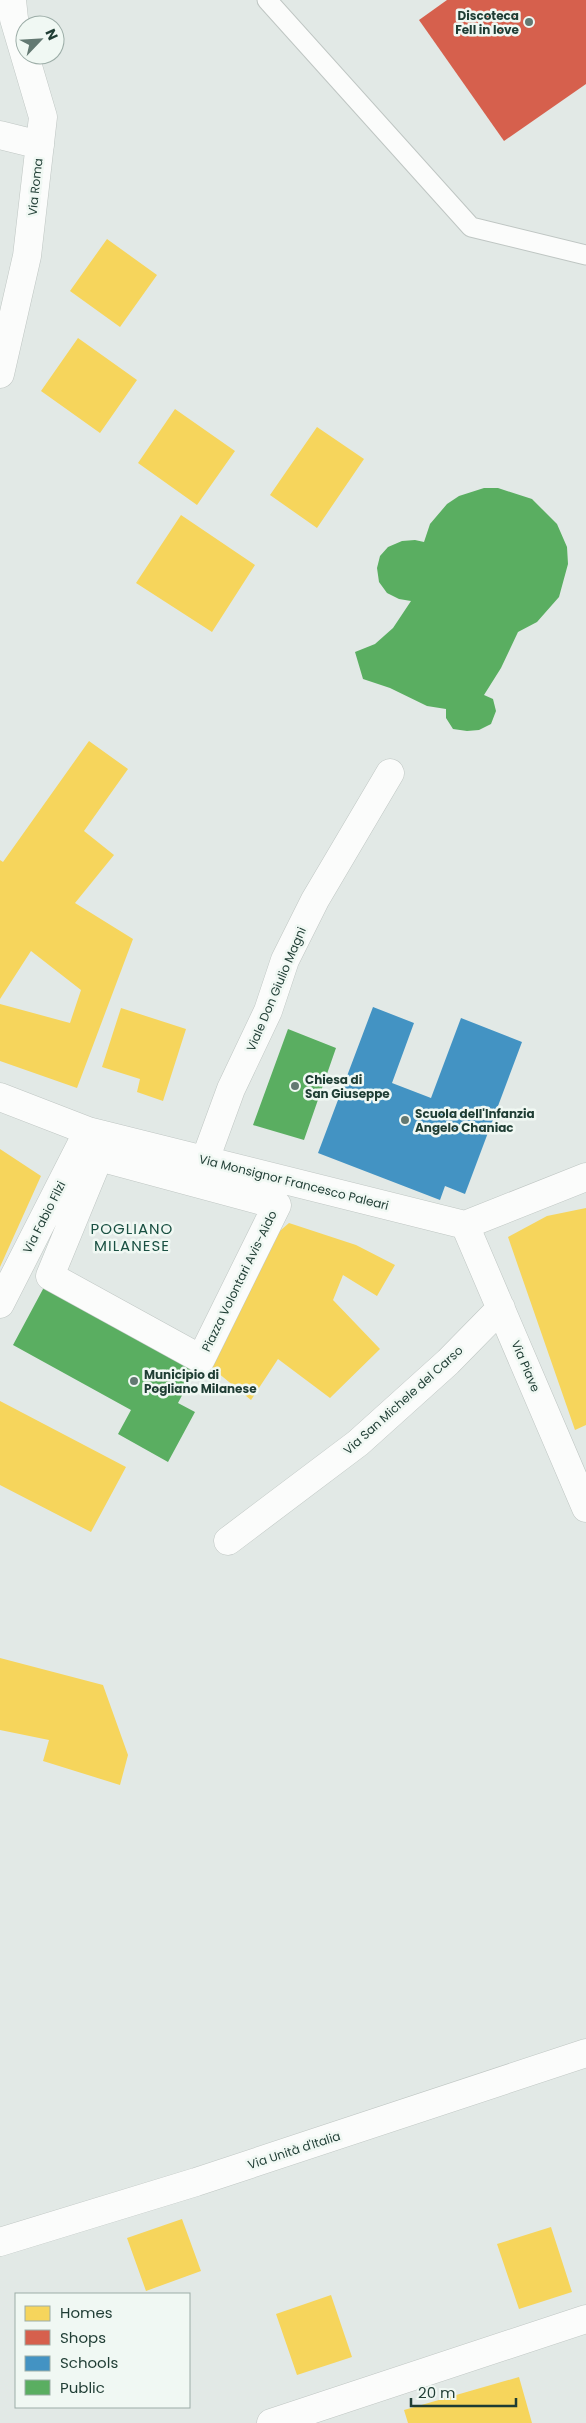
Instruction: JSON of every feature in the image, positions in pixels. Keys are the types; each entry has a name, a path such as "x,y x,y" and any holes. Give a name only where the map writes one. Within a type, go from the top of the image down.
{"street":[{"name":"Via Roma","path":"0,374 27,256 43,117 14,18 12,0"},
{"path":"0,135 40,145"},
{"name":"Viale Don Giulio Magni","path":"205,1160 231,1089 268,1011 285,960 344,849 390,773"},
{"name":"Via Monsignor Francesco Paleari","path":"0,1096 88,1131 466,1225"},
{"name":"Via Fabio Filzi","path":"0,1304 88,1131"},
{"name":"Piazza Volontari Avis-Aido","path":"99,1157 277,1205 201,1359 50,1276 99,1157"},
{"path":"466,1225 586,1177"},
{"name":"Via Piave","path":"466,1225 586,1508"},
{"name":"Via San Michele del Carso","path":"228,1541 358,1443 448,1362 501,1308"},
{"name":"Via Unità d'Italia","path":"0,2242 196,2182 586,2053"},
{"path":"271,2423 586,2318"}],"lane":[{"path":"267,0 471,227 586,255"}],"building: Homes":[{"path":"107,239 157,275 120,327 70,291"},
{"path":"78,338 137,380 100,433 41,391"},
{"path":"175,409 235,451 197,505 138,463"},
{"path":"317,427 364,459 317,528 270,495"},
{"path":"181,515 255,565 212,632 136,583"},
{"path":"89,741 128,769 84,831 114,855 75,903 133,939 77,1088 0,1061 0,1004 70,1023 81,990 31,951 0,999 0,860 3,862"},
{"path":"121,1008 186,1029 163,1101 137,1092 140,1079 102,1067"},
{"path":"0,1149 41,1176 0,1267"},
{"path":"586,1208 586,1425 575,1430 508,1237 547,1216"},
{"path":"289,1223 356,1245 395,1265 377,1296 343,1275 333,1300 380,1349 330,1398 278,1359 251,1400 201,1359 251,1256"},
{"path":"0,1401 126,1467 91,1532 0,1485"},
{"path":"0,1658 103,1685 128,1755 120,1785 43,1761 49,1740 0,1730"},
{"path":"182,2219 201,2271 146,2291 127,2238"},
{"path":"551,2227 572,2292 519,2309 497,2244"},
{"path":"331,2295 352,2357 297,2375 276,2314"},
{"path":"519,2377 532,2423 408,2423 404,2410"}],"building: Shops":[{"path":"447,0 586,0 586,84 504,141 419,20"}],"building: Schools":[{"path":"373,1007 414,1023 392,1083 431,1098 461,1018 522,1042 465,1194 445,1186 440,1200 318,1153"}],"building: Public":[{"path":"484,488 498,488 532,499 557,524 567,547 568,564 559,597 537,622 518,632 501,668 484,695 493,699 496,711 491,724 479,730 467,731 453,729 446,718 446,709 427,706 390,688 363,679 355,652 375,644 393,628 411,601 399,599 387,593 379,582 377,568 380,556 388,547 402,541 415,540 424,542 430,524 447,504 459,496"},
{"name":"Chiesa di San Giuseppe","path":"288,1029 336,1048 304,1140 253,1125"},
{"name":"Municipio di Pogliano Milanese","path":"50,1276 201,1359 178,1403 195,1412 168,1462 118,1434 131,1410 13,1345"}],"place":[{"name":"Discoteca Fell in love","path":"529,22"},
{"name":"Chiesa di San Giuseppe","path":"295,1086"},
{"name":"Scuola dell'Infanzia Angelo Chaniac","path":"405,1120"},
{"name":"Municipio di Pogliano Milanese","path":"134,1381"}],"district":[{"name":"POGLIANO MILANESE","path":"132,1236"}]}
